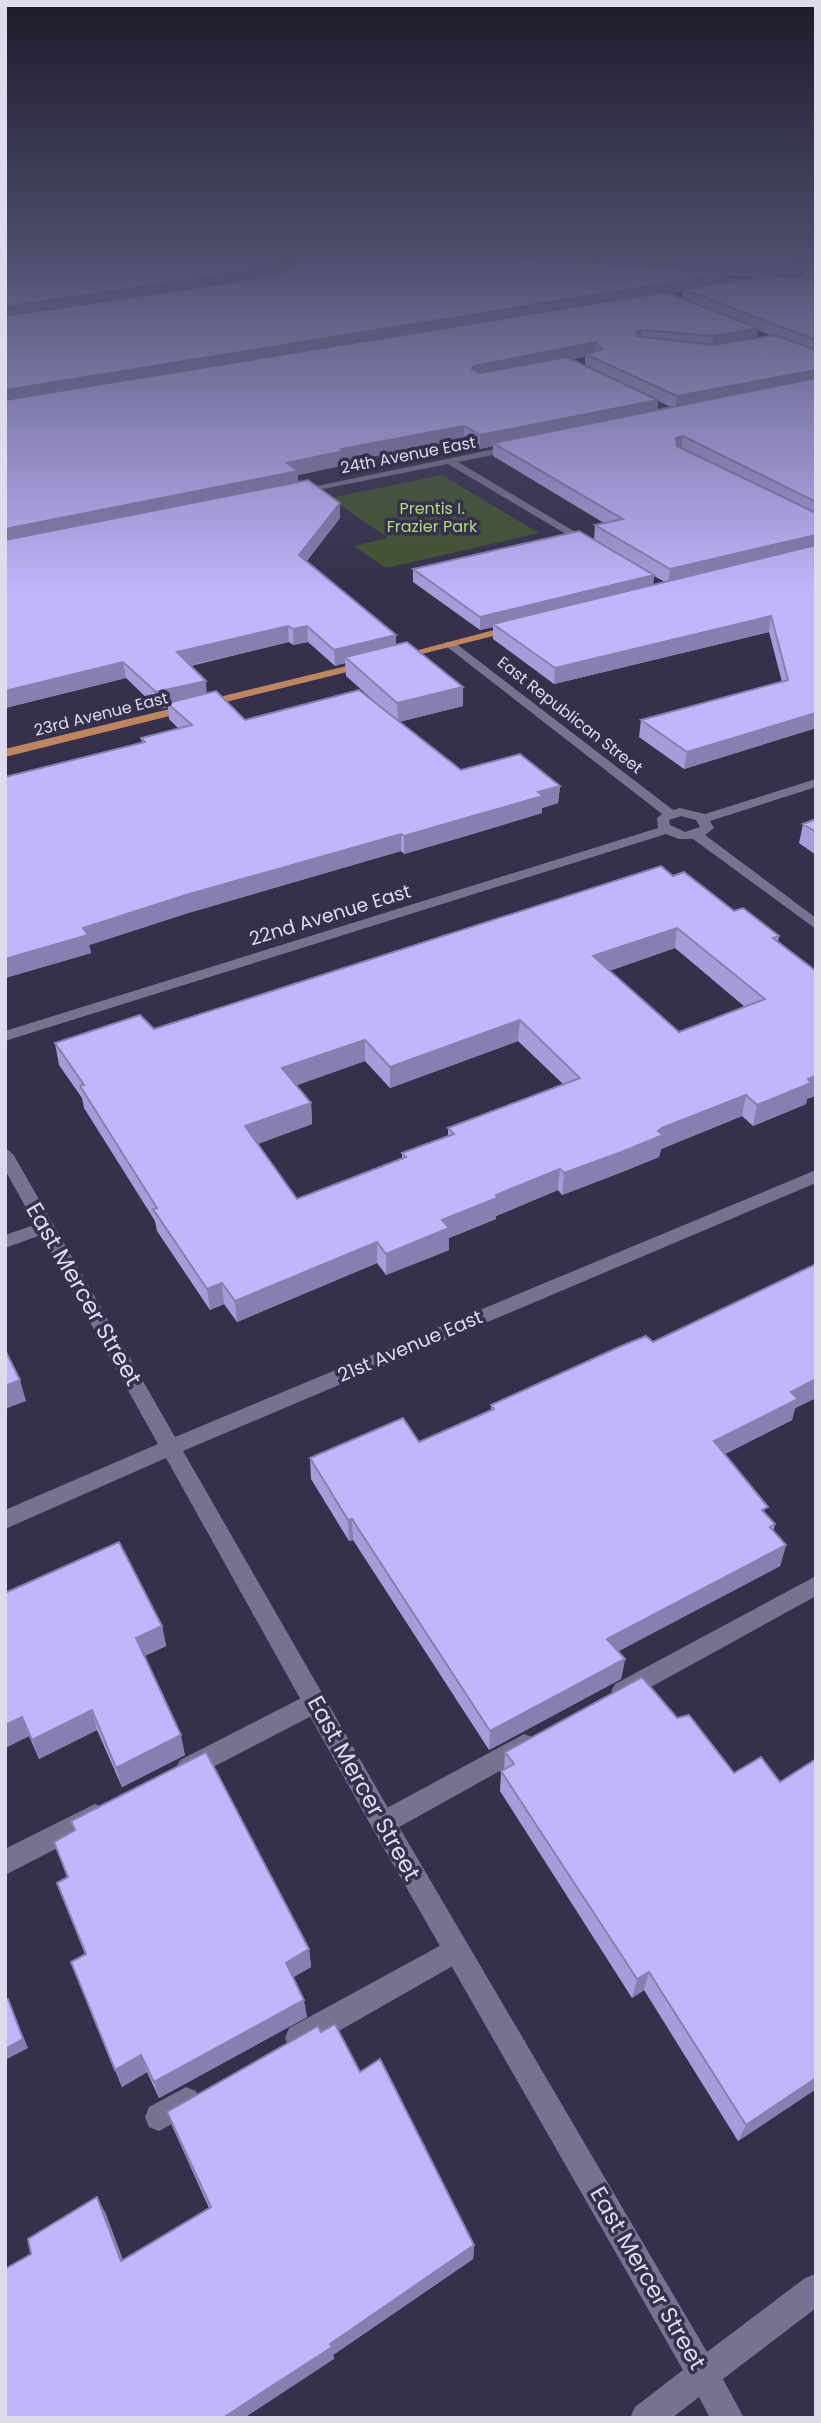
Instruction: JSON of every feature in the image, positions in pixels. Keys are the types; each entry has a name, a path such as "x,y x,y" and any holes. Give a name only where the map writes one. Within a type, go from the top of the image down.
{"main road":[{"path":"390,659 533,624"},
{"name":"23rd Avenue East","path":"5,753 377,662"}],"street":[{"name":"24th Avenue East","path":"289,493 529,444"},
{"path":"450,461 595,548"},
{"name":"East Republican Street","path":"450,644 670,814"},
{"path":"703,819 707,828 696,835 679,835 666,830 662,822 670,814 688,813 703,819 816,783"},
{"name":"22nd Avenue East","path":"5,1036 666,830"},
{"path":"696,835 816,925"},
{"name":"East Mercer Street","path":"5,1154 383,1823 728,2418"},
{"name":"21st Avenue East","path":"5,1520 171,1447 816,1177"},
{"path":"5,1242 46,1227"},
{"path":"600,1703 816,1585"},
{"path":"173,1776 315,1702"},
{"path":"383,1823 540,1736"},
{"path":"5,1863 113,1807"},
{"path":"274,2052 456,1950"},
{"path":"159,2117 205,2091"},
{"path":"646,2418 816,2289"}],"green space":[{"name":"Prentis I. Frazier Park","path":"442,475 539,533 386,568 354,546 388,538 330,498"}],"building":[{"path":"5,367 147,367 5,390"},
{"path":"206,367 473,367 472,369 479,373 512,367 588,367 658,400 480,435 464,426 341,449 344,451 287,463 298,471 5,529 5,400"},
{"path":"614,367 816,367 816,370 677,396"},
{"path":"816,378 816,502 683,436 676,438 677,446 816,513 816,535 670,569 595,525 623,519 493,443"},
{"path":"308,480 340,503 299,555 396,635 334,650 307,626 293,629 288,626 177,652 206,681 156,692 123,662 5,691 5,540"},
{"path":"579,531 654,575 480,617 413,569"},
{"path":"816,545 816,713 687,752 641,720 788,680 771,616 555,668 493,624"},
{"path":"407,642 463,687 397,703 345,657"},
{"path":"359,690 461,770 520,754 560,786 538,792 543,796 186,895 83,928 88,935 5,959 5,777 145,742 141,738 192,725 167,703 216,691 245,720"},
{"path":"816,819 816,832 803,824"},
{"path":"661,866 673,876 684,872 734,911 743,908 779,936 773,938 816,971 816,1076 808,1079 811,1083 757,1105 746,1095 662,1128 658,1131 663,1135 619,1153 564,1173 560,1169 496,1195 497,1198 442,1220 449,1228 386,1254 377,1242 235,1301 222,1283 207,1289 153,1209 157,1208 80,1086 84,1085 55,1043 140,1015 154,1029","holes":["677,928 765,999 679,1032 593,956","520,1020 580,1078 448,1128 454,1134 402,1153 406,1157 297,1199 245,1126 311,1103 282,1068 365,1040 390,1067"]},
{"path":"816,1264 816,1379 791,1392 798,1399 714,1441 768,1507 762,1510 775,1524 770,1527 786,1545 607,1639 625,1659 490,1731 352,1519 348,1520 310,1458 403,1418 419,1442 494,1409 491,1405 619,1347 646,1336 653,1342"},
{"path":"5,1350 20,1380 5,1386"},
{"path":"119,1542 162,1626 136,1638 181,1735 116,1768 92,1710 32,1740 22,1717 5,1725 5,1593"},
{"path":"642,1677 677,1718 689,1715 734,1773 761,1757 780,1782 816,1759 816,2078 746,2125 649,1972 637,1979 501,1771 514,1764 505,1752"},
{"path":"206,1752 309,1949 286,1963 304,2000 154,2082 141,2055 115,2070 71,1962 86,1954 57,1883 68,1877 54,1842 75,1830 71,1821"},
{"path":"8,1999 23,2039 5,2049 5,2000"},
{"path":"335,2024 360,2072 380,2059 474,2245 330,2344 332,2347 223,2418 5,2418 5,2269 31,2254 28,2239 97,2197 121,2261 211,2207 167,2112 318,2026 321,2032"}]}
